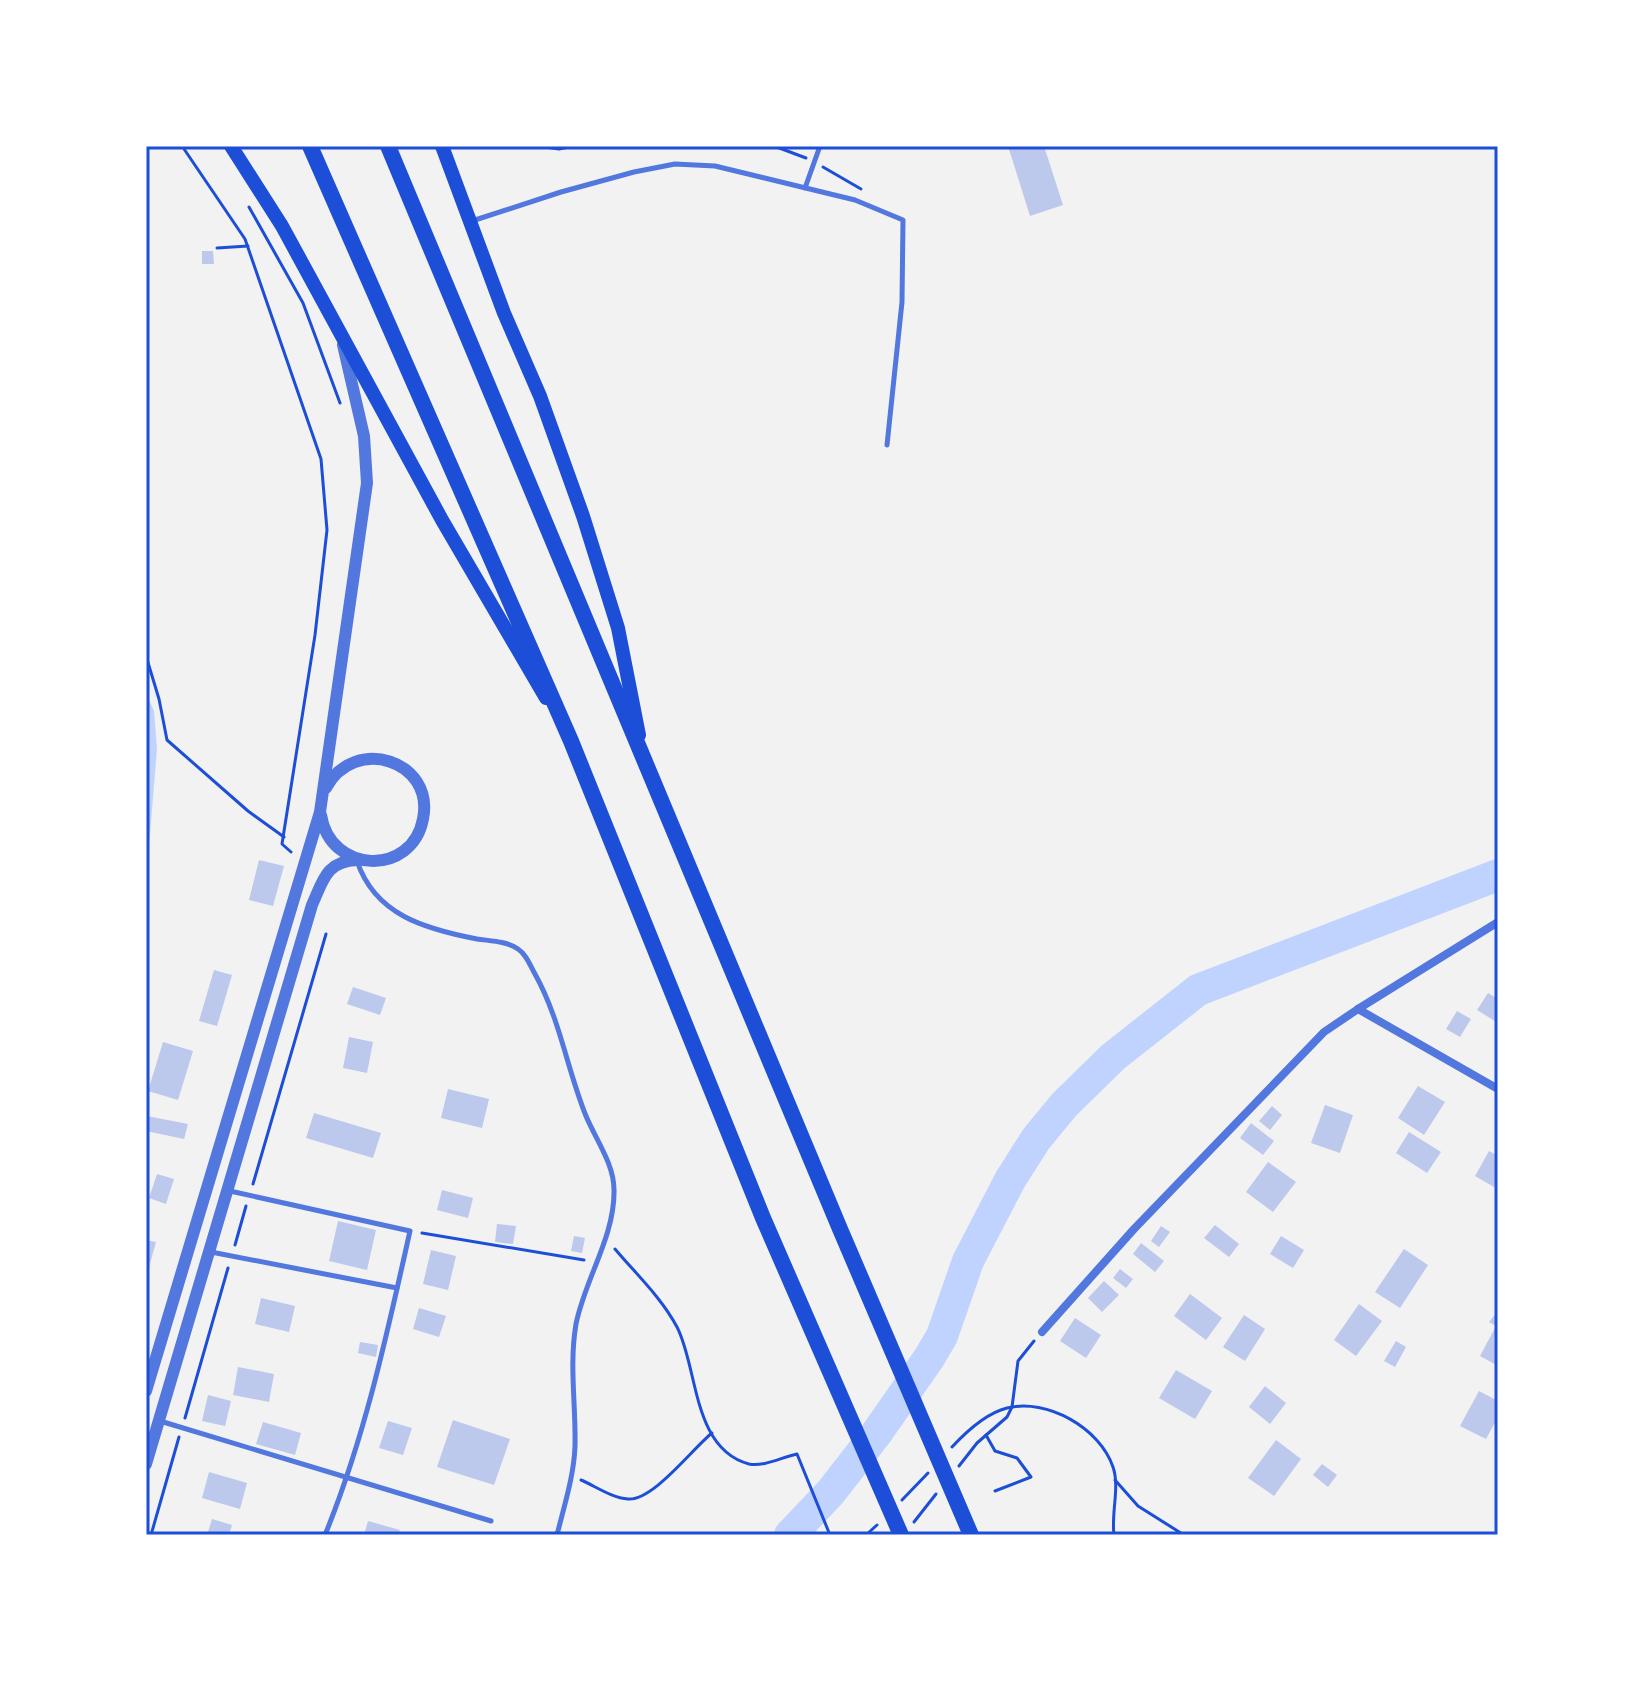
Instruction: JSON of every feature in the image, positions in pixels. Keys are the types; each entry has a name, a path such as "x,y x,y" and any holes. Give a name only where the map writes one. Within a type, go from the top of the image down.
{"highway":[{"path":"310,146 571,741 796,1292 901,1535"},
{"path":"388,146 971,1535"}],"main road":[{"path":"231,146 282,226 442,520 571,741"},
{"path":"442,146 504,313 540,396 583,516 618,628 644,759"}],"street":[{"path":"146,1391 320,812 367,483 364,436 341,338"},
{"path":"146,1464 312,905 327,873 337,863 385,860 402,853 412,843 423,822 421,792 413,777 398,764 378,758 355,761 338,770 322,794"},
{"path":"320,812 330,841 357,860"},
{"path":"1042,1332 1134,1229 1324,1032 1498,922"},
{"path":"1358,1009 1498,1089"}],"lane":[{"path":"805,188 820,146"},
{"path":"471,221 561,192 675,164 715,166 855,200 903,220 902,302 887,445"},
{"path":"357,860 363,879 385,906 454,935 507,944 519,949 527,958 548,996 586,1116 605,1155 614,1187 612,1215 576,1324 573,1354 575,1448 572,1476 557,1535"},
{"path":"229,1191 410,1231 376,1380 348,1478 325,1535"},
{"path":"210,1252 397,1289"},
{"path":"159,1421 491,1521"}],"path":[{"path":"182,146 248,246 321,459 327,530 315,635 282,844 297,858"},
{"path":"538,146 559,149 574,146"},
{"path":"774,146 814,163 863,190"},
{"path":"246,201 303,303 341,406"},
{"path":"217,248 248,246"},
{"path":"146,656 167,740 248,811 284,837"},
{"path":"151,1535 326,934"},
{"path":"410,1231 595,1262"},
{"path":"604,1237 649,1287 678,1329 701,1413 722,1447 749,1464 764,1464 797,1454 830,1535"},
{"path":"1042,1332 1018,1361 1012,1407 1054,1411 1084,1428 1107,1452 1115,1480 1114,1535"},
{"path":"572,1476 616,1496 629,1499 641,1497 654,1489 712,1433"},
{"path":"986,1435 995,1451 1017,1458 1031,1477 995,1491"},
{"path":"1115,1480 1138,1506 1184,1535"}],"water":[{"path":"146,693 154,711 157,749 146,883"}],"building":[{"path":"1008,146 1044,146 1063,205 1030,216"},
{"path":"202,251 213,251 214,264 202,264"},
{"path":"259,860 284,866 273,906 249,900"},
{"path":"214,970 232,975 217,1026 199,1021"},
{"path":"353,987 386,998 380,1015 347,1004"},
{"path":"1488,993 1498,999 1498,1023 1477,1010"},
{"path":"1457,1011 1471,1019 1460,1037 1446,1029"},
{"path":"349,1037 373,1042 367,1073 343,1068"},
{"path":"163,1042 193,1051 178,1100 148,1091"},
{"path":"1418,1086 1445,1102 1424,1135 1398,1118"},
{"path":"448,1089 489,1099 482,1128 441,1118"},
{"path":"1325,1105 1353,1115 1340,1153 1311,1143"},
{"path":"1272,1106 1282,1115 1270,1130 1259,1121"},
{"path":"314,1113 381,1133 373,1158 306,1138"},
{"path":"147,1116 188,1124 184,1139 146,1131"},
{"path":"1251,1123 1274,1141 1263,1155 1240,1138"},
{"path":"1409,1132 1441,1152 1427,1173 1396,1153"},
{"path":"1489,1151 1498,1156 1498,1180 1494,1187 1475,1176"},
{"path":"1268,1162 1296,1182 1273,1212 1246,1192"},
{"path":"157,1174 174,1179 166,1204 149,1198"},
{"path":"442,1190 473,1198 468,1218 437,1210"},
{"path":"338,1221 376,1230 367,1270 329,1261"},
{"path":"497,1224 516,1226 513,1244 495,1242"},
{"path":"1215,1225 1239,1244 1229,1257 1204,1238"},
{"path":"1161,1226 1170,1232 1159,1247 1151,1241"},
{"path":"574,1236 585,1238 582,1253 571,1251"},
{"path":"1281,1236 1304,1250 1293,1268 1270,1254"},
{"path":"146,1240 156,1242 147,1274 146,1274"},
{"path":"1141,1243 1164,1261 1155,1272 1133,1254"},
{"path":"1404,1249 1428,1265 1400,1308 1375,1292"},
{"path":"431,1250 456,1256 448,1290 423,1284"},
{"path":"1120,1269 1133,1279 1126,1288 1113,1278"},
{"path":"1104,1281 1119,1295 1102,1312 1088,1298"},
{"path":"1190,1294 1222,1318 1206,1340 1174,1316"},
{"path":"261,1298 295,1306 289,1332 255,1324"},
{"path":"1359,1304 1382,1321 1356,1356 1334,1340"},
{"path":"419,1308 446,1316 439,1337 413,1329"},
{"path":"1498,1311 1498,1366 1480,1356 1496,1326 1489,1322"},
{"path":"1244,1315 1265,1329 1245,1361 1223,1347"},
{"path":"1075,1318 1101,1335 1086,1358 1060,1341"},
{"path":"1396,1341 1406,1347 1395,1367 1384,1361"},
{"path":"360,1342 378,1345 376,1357 358,1353"},
{"path":"238,1367 274,1374 269,1402 233,1395"},
{"path":"1176,1370 1212,1391 1195,1419 1159,1398"},
{"path":"1265,1386 1286,1403 1270,1424 1249,1407"},
{"path":"1479,1391 1498,1401 1498,1417 1486,1439 1460,1426"},
{"path":"208,1395 231,1401 225,1426 202,1421"},
{"path":"453,1420 510,1439 494,1485 437,1467"},
{"path":"388,1421 412,1428 403,1455 379,1448"},
{"path":"263,1422 301,1433 295,1455 256,1444"},
{"path":"1276,1440 1301,1459 1274,1496 1248,1478"},
{"path":"1322,1464 1337,1475 1328,1487 1313,1475"},
{"path":"209,1472 247,1483 240,1509 202,1498"},
{"path":"212,1519 232,1525 229,1535 207,1535"},
{"path":"368,1521 400,1530 398,1535 364,1535"}],"waterway":[{"path":"790,1535 830,1493 929,1358 942,1336 968,1261 1010,1180 1036,1139 1064,1105 1113,1057 1198,990 1498,875"}]}
